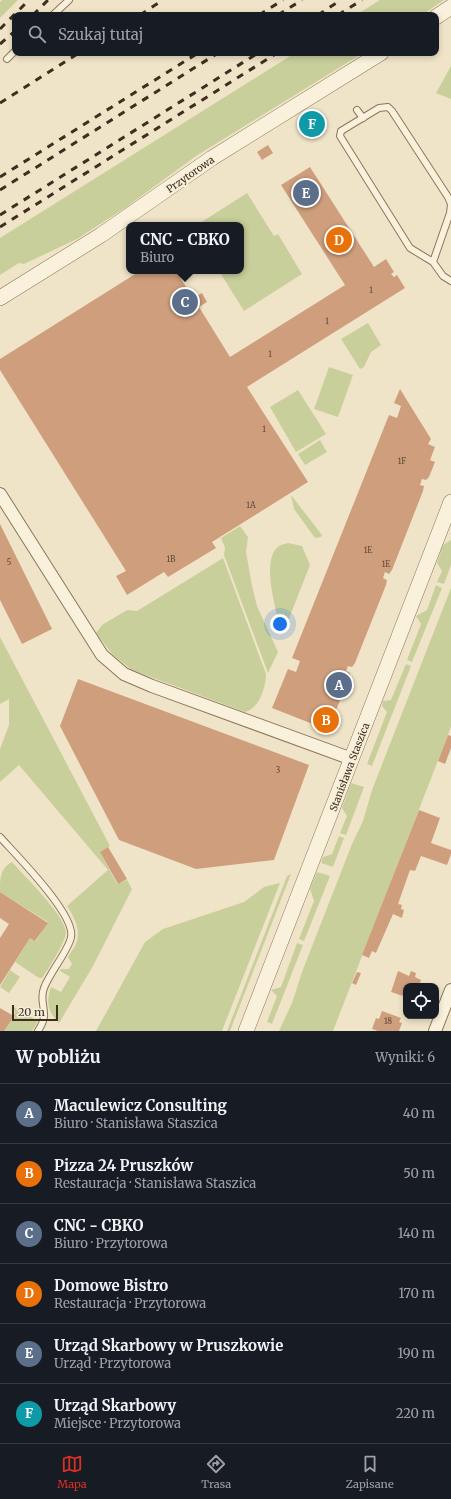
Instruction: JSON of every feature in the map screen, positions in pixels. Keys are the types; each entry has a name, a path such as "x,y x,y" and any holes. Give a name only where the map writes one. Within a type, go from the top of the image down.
{"street":[{"path":"439,15 451,7"},
{"name":"Przytorowa","path":"0,298 101,235 212,158 376,56"},
{"path":"0,494 102,655 124,674 152,686 352,759"},
{"name":"Stanisława Staszica","path":"246,1031 352,759 446,530 451,502"},
{"path":"435,1031 451,990"}],"lane":[{"path":"56,12 69,0"},
{"path":"7,59 12,54"},
{"path":"433,262 450,213 451,204 448,197 388,108 379,108 341,131 340,136 410,248 433,262 442,276 451,281"},
{"path":"357,110 363,118"},
{"path":"0,837 63,910 72,928 70,940 46,981 42,993 41,1001 45,1013 44,1021 38,1031"}],"green space":[{"path":"2,0 18,0 0,18 0,2"},
{"path":"380,0 444,0 426,12 361,12"},
{"path":"290,56 358,56 196,156 125,208 77,239 24,264 19,263 0,275 0,238"},
{"path":"451,66 451,99 436,93"},
{"path":"247,193 274,236 278,234 302,274 244,311 221,274 244,274 244,222 202,222"},
{"path":"368,323 381,345 371,352 364,367 360,369 341,339"},
{"path":"329,367 353,375 338,417 314,409"},
{"path":"298,390 326,434 296,452 270,407"},
{"path":"320,440 327,452 305,465 298,454"},
{"path":"291,495 322,535 321,537 315,538 294,509"},
{"path":"240,526 248,537 246,552 257,606 278,652 268,673 224,555 225,548 221,538"},
{"path":"451,540 451,565 444,584 437,582 442,571 437,563 443,545"},
{"path":"288,543 302,546 310,565 286,626 279,623 272,594 270,571 274,552 279,546"},
{"path":"223,558 266,674 265,685 261,697 254,707 245,712 132,670 113,655 96,633 102,625 127,610 137,611"},
{"path":"436,585 442,588 412,662 407,660 421,624 416,616 427,610"},
{"path":"451,588 451,727 333,1031 279,1031 292,1003 302,972 352,844 363,821 372,790"},
{"path":"0,637 110,846 100,852 117,884 127,880 132,889 93,966 59,1023 50,1010 48,1002 49,992 51,987 61,992 70,977 60,971 61,969 69,969 72,964 68,957 75,946 78,936 77,925 67,906 108,870 19,765 0,782 0,749 9,725 9,699 0,704"},
{"path":"406,664 411,666 372,766 367,764 387,712 382,706 383,701 391,700"},
{"path":"351,783 364,787 346,835 340,833 347,816 342,808"},
{"path":"339,836 344,838 333,867 321,863 323,857 332,854"},
{"path":"12,862 51,906 64,924 66,932 65,936 60,948 42,978 39,978 15,962 30,938 36,941 48,922 0,892 3,871 8,864"},
{"path":"317,872 330,876 304,941 299,939 314,901 310,889"},
{"path":"291,874 230,1031 227,1031 287,876"},
{"path":"280,883 222,1031 96,1031 145,942 163,929 244,902 264,887"},
{"path":"297,943 303,945 272,1024 267,1022 277,996 271,990 281,987"},
{"path":"10,970 20,977 9,993 0,987"},
{"path":"14,1007 38,1021 32,1031 4,1031 15,1015"}],"building":[{"path":"268,145 273,153 262,160 257,152"},
{"path":"310,167 374,267 386,259 394,272 391,274 394,277 397,275 405,288 247,387 308,482 212,542 216,548 168,577 164,572 127,595 116,576 126,571 0,370 0,359 135,274 178,274 193,298 202,293 207,302 199,307 230,357 345,285 281,185"},
{"path":"400,389 431,439 428,444 435,447 430,460 435,462 429,477 426,480 422,479 420,485 424,486 423,491 392,570 389,574 385,572 383,578 387,580 386,585 355,663 352,667 348,666 346,671 350,673 349,678 328,730 272,708 288,669 296,672 300,661 292,658 389,415 397,418 401,406 394,403"},
{"path":"0,524 52,629 22,644 0,600"},
{"path":"78,679 309,765 274,860 196,869 119,840 60,726"},
{"path":"448,735 451,736 451,748 445,764 438,761"},
{"path":"419,810 440,818 431,843 451,850 451,854 447,865 421,856 415,871 410,870 398,904 402,905 401,909 404,910 402,918 393,914 376,953 372,951 369,958 362,955"},
{"path":"108,847 127,879 118,884 100,852"},
{"path":"0,892 48,923 35,941 30,938 0,985 0,938 9,924 0,918"},
{"path":"398,971 409,976 411,971 416,973 415,977 421,980 420,983 403,983 403,996 391,992"},
{"path":"357,972 361,973 356,985 352,983"},
{"path":"0,1008 12,1015 13,1013 15,1015 4,1031 0,1031"},
{"path":"382,1011 401,1018 399,1022 402,1023 399,1031 378,1031 372,1029 376,1018 379,1019"}],"railway":[{"path":"17,12 29,0"},
{"path":"36,12 48,0"},
{"path":"145,12 163,0"},
{"path":"264,12 283,0"},
{"path":"283,12 302,0"},
{"path":"323,12 341,0"},
{"path":"343,12 362,0"},
{"path":"0,29 12,17"},
{"path":"0,44 12,34"},
{"path":"0,103 74,56"},
{"path":"0,177 193,56"},
{"path":"0,190 213,56"},
{"path":"0,215 253,56"},
{"path":"0,227 272,56"}],"place":[{"name":"Urząd Skarbowy","path":"312,124"},
{"name":"Urząd Skarbowy w Pruszkowie","path":"306,193"},
{"name":"Domowe Bistro","path":"339,240"},
{"name":"CNC - CBKO","path":"185,302"},
{"name":"Maculewicz Consulting","path":"339,685"},
{"name":"Pizza 24 Pruszków","path":"326,720"}]}
